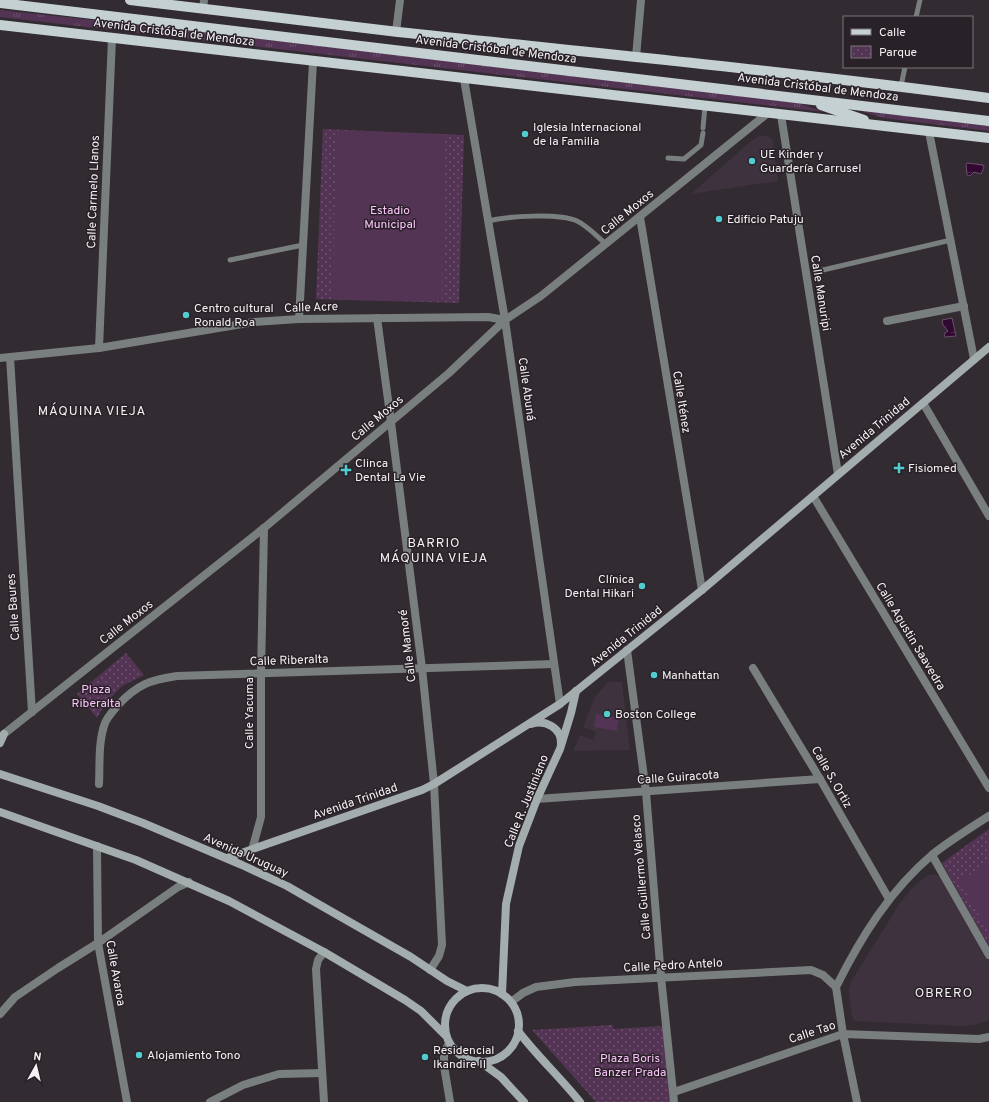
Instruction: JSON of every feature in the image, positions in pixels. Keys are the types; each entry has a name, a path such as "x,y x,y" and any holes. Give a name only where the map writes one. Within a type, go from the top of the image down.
{"main road":[{"name":"Avenida Cristóbal de Mendoza","path":"130,0 204,4 396,32 636,56 901,86 989,98"},
{"name":"Avenida Cristóbal de Mendoza","path":"0,3 989,121"},
{"name":"Avenida Cristóbal de Mendoza","path":"0,25 313,62 363,66 464,79 989,138"},
{"path":"794,97 833,108 880,126"},
{"name":"Avenida Trinidad","path":"227,858 417,792 434,784 560,704 702,590 989,347"},
{"name":"Calle R. Justiniano","path":"502,994 506,904 519,846 537,799 560,749 576,691"},
{"path":"527,726 545,723 554,727 560,734 560,749"},
{"path":"0,743 2,736"},
{"name":"Avenida Uruguay","path":"1,773 98,806 227,858 287,886 398,950 447,981 467,991"},
{"path":"0,812 136,860 189,882 229,901 324,952 421,1011 445,1034 449,1043 456,1052 467,1059 479,1062 501,1077 524,1102"},
{"path":"445,1034 448,1011 455,1000 467,991 479,988 491,989 502,994 511,1002 516,1011 518,1031 513,1045 502,1056 496,1059 479,1062"},
{"path":"518,1031 529,1045 567,1085 580,1102"}],"street":[{"path":"396,32 400,0"},
{"path":"636,56 642,0"},
{"name":"Calle Carmelo Llanos","path":"99,348 112,38"},
{"path":"299,319 313,62"},
{"name":"Calle Abuná","path":"464,79 505,320 560,704"},
{"name":"Calle Moxos","path":"2,736 264,528 449,373 505,320 541,296 640,218 768,113"},
{"name":"Calle Manuripi","path":"781,115 838,474"},
{"path":"930,132 974,359"},
{"name":"Calle Iténez","path":"640,218 702,590"},
{"path":"887,321 964,306"},
{"name":"Calle Acre","path":"0,358 99,348 254,322 299,319 488,317 505,320"},
{"name":"Calle Mamoré","path":"377,318 422,668 434,784 442,945 439,956 430,970"},
{"name":"Calle Baures","path":"10,357 32,712"},
{"path":"923,404 989,516"},
{"name":"Calle Agustin Saavedra","path":"813,496 989,788"},
{"name":"Calle Yacuma","path":"252,850 261,817 261,673 264,528"},
{"name":"Calle Guillermo Velasco","path":"627,650 646,792 661,977 674,1102"},
{"name":"Calle Riberalta","path":"99,784 102,734 106,721 114,710 133,691 144,684 158,679 177,676 554,664"},
{"name":"Calle S. Ortiz","path":"753,668 820,779 889,899"},
{"name":"Calle Guiracota","path":"537,799 820,779"},
{"path":"857,1102 836,987 855,950 889,899 901,884 932,855 959,835 989,816"},
{"name":"Calle Avaroa","path":"97,846 98,943 128,1102"},
{"path":"932,855 989,955"},
{"path":"0,1014 15,997 98,943 178,887 189,882"},
{"path":"324,952 318,960 316,969 324,1102"},
{"name":"Calle Pedro Antelo","path":"511,1002 523,993 536,987 575,982 811,970 823,974 836,987"},
{"name":"Calle Tao","path":"674,1092 844,1034 988,1040"},
{"path":"449,1043 444,1053 444,1066 450,1102"},
{"path":"210,1102 243,1085 279,1074 322,1073"}],"lane":[{"path":"916,16 920,0"},
{"path":"901,86 905,68"},
{"path":"668,158 684,159 702,145 705,106"},
{"path":"488,221 500,218 523,216 565,218 577,221 606,244"},
{"path":"823,270 951,240"},
{"path":"230,260 303,245"}],"shaded area":[{"name":"UE Kinder y Guardería Carrusel","path":"759,136 766,136 771,138 773,141 778,181 691,194 751,141"},
{"name":"Boston College","path":"608,682 622,682 630,750 573,751 580,735 593,740 596,732 583,727 595,697"},
{"path":"935,874 940,876 989,962 989,1020 974,1025 964,1026 855,1021 852,1016 849,994 851,982 900,903 915,885 929,875"}],"green space":[{"path":"0,10 159,27 793,101 824,112 0,17"},
{"path":"849,107 989,124 989,131 883,118"},
{"name":"Estadio Municipal","path":"323,129 464,135 459,303 316,299"},
{"name":"Estadio Municipal","path":"336,132 444,134 442,301 333,300"},
{"name":"Plaza Riberalta","path":"126,653 144,675 122,686 105,704 97,718 77,694"},
{"path":"596,714 619,718 617,731 594,727"},
{"path":"989,829 989,946 942,863"},
{"path":"989,863 989,932 959,881"},
{"name":"Plaza Boris Banzer Prada","path":"613,1025 613,1029 663,1026 670,1102 596,1102 532,1030"}],"water":[{"path":"967,163 983,165 984,167 981,174 974,172 970,176 967,175"},
{"path":"952,318 956,336 945,337 944,334 948,331 943,325 942,320"}],"place":[{"name":"Iglesia Internacional de la Familia","path":"525,134"},
{"name":"UE Kinder y Guardería Carrusel","path":"752,161"},
{"name":"Edificio Patuju","path":"719,219"},
{"name":"Centro cultural Ronald Roa","path":"186,315"},
{"name":"Fisiomed","path":"899,468"},
{"name":"Clinca Dental La Vie","path":"346,470"},
{"name":"Clínica Dental Hikari","path":"642,586"},
{"name":"Manhattan","path":"654,675"},
{"name":"Boston College","path":"607,714"},
{"name":"Alojamiento Tono","path":"139,1055"},
{"name":"Residencial Ikandire II","path":"425,1057"}],"district":[{"name":"MÁQUINA VIEJA","path":"92,410"},
{"name":"BARRIO MÁQUINA VIEJA","path":"434,550"},
{"name":"OBRERO","path":"944,992"}]}
